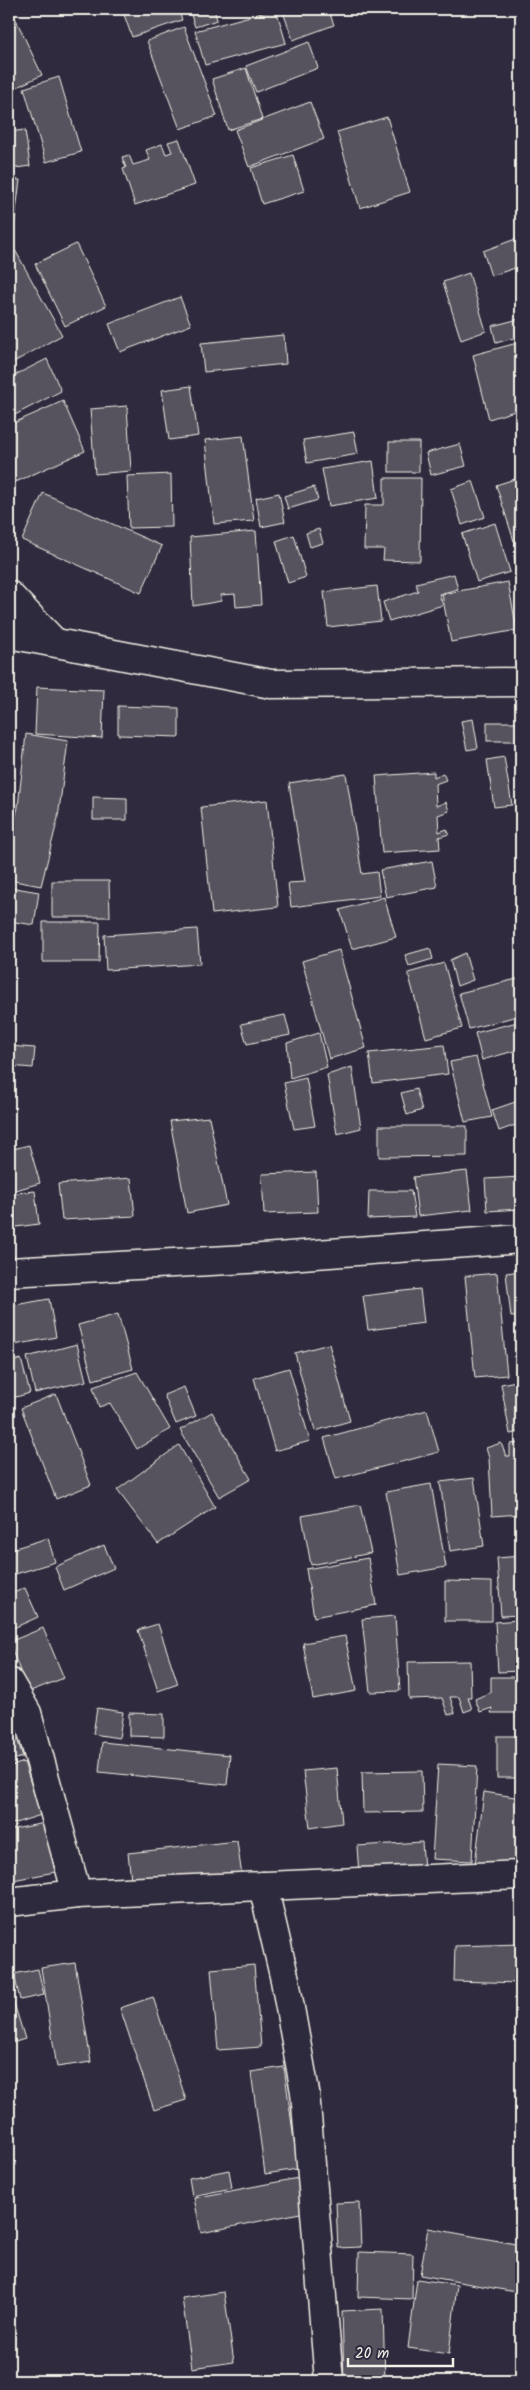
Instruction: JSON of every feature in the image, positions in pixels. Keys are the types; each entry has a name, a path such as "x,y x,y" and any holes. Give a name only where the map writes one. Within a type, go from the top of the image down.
{"street":[{"path":"9,596 54,642"},
{"path":"9,634 271,684 521,682"},
{"path":"9,1272 247,1259 521,1239"},
{"path":"9,1682 27,1713 77,1894"},
{"path":"9,1902 77,1894 521,1875"},
{"path":"263,1886 285,1980 305,2092 329,2381"}],"building":[{"path":"9,9 11,9 42,75 9,91"},
{"path":"122,9 178,9 182,20 132,37"},
{"path":"189,9 214,9 217,20 195,27"},
{"path":"276,9 286,43 205,65 195,31"},
{"path":"282,9 328,9 334,25 293,40"},
{"path":"184,27 217,116 180,129 147,41"},
{"path":"309,42 318,68 256,92 246,66"},
{"path":"246,68 262,119 228,130 212,79"},
{"path":"59,77 81,152 46,162 24,88"},
{"path":"310,102 324,139 249,167 235,130"},
{"path":"387,117 410,192 360,208 337,132"},
{"path":"25,130 30,166 9,169 9,132"},
{"path":"179,139 195,185 135,205 123,169 126,168 122,157 129,155 133,165 150,160 146,150 162,144 166,154 172,152 168,142"},
{"path":"293,155 304,191 262,204 251,168"},
{"path":"9,179 20,180 12,243 9,242"},
{"path":"521,237 521,266 491,276 483,251"},
{"path":"76,244 106,306 65,326 35,264"},
{"path":"15,250 62,335 12,363 9,357 9,254"},
{"path":"469,273 486,331 461,340 443,282"},
{"path":"180,297 191,325 120,352 109,324"},
{"path":"519,319 521,336 496,343 492,326"},
{"path":"284,335 286,364 204,372 201,343"},
{"path":"521,342 521,409 489,419 473,355"},
{"path":"47,359 61,391 9,418 9,378"},
{"path":"191,386 198,436 169,440 162,390"},
{"path":"63,401 85,451 9,485 9,425"},
{"path":"127,406 131,471 95,474 90,409"},
{"path":"521,423 521,442 516,424"},
{"path":"354,432 358,454 307,463 303,440"},
{"path":"243,436 254,521 214,524 205,440"},
{"path":"389,442 419,442 419,472 389,472"},
{"path":"460,444 466,466 431,475 426,453"},
{"path":"373,461 378,498 329,506 322,469"},
{"path":"171,474 172,527 129,528 127,476"},
{"path":"521,477 521,538 514,541 496,485"},
{"path":"384,478 421,478 420,561 383,560 384,549 364,549 365,505 384,505"},
{"path":"473,481 485,517 462,525 451,489"},
{"path":"314,487 318,500 288,509 284,496"},
{"path":"43,493 162,546 141,593 22,540"},
{"path":"279,493 285,522 261,527 256,498"},
{"path":"495,523 510,572 477,582 462,534"},
{"path":"319,529 323,543 310,547 306,533"},
{"path":"256,531 261,605 236,607 235,594 221,595 221,601 193,606 190,537"},
{"path":"294,535 306,577 288,583 276,541"},
{"path":"521,554 521,607 514,555"},
{"path":"454,574 458,589 439,594 443,605 389,621 383,602 418,591 416,583"},
{"path":"508,582 517,630 451,642 442,594"},
{"path":"377,586 381,621 328,627 324,592"},
{"path":"37,687 104,690 102,738 35,734"},
{"path":"118,706 179,708 179,737 118,735"},
{"path":"473,719 478,748 467,750 461,721"},
{"path":"487,722 521,722 521,741 487,741"},
{"path":"26,734 68,741 58,818 41,886 9,880 9,844 18,807"},
{"path":"504,757 512,805 494,807 487,760"},
{"path":"434,772 434,777 443,773 446,780 435,784 436,806 446,802 449,811 438,815 439,832 447,829 449,834 439,837 440,849 382,853 376,776"},
{"path":"346,774 362,874 377,872 380,896 291,907 288,883 305,882 289,783"},
{"path":"93,797 127,798 127,820 93,820"},
{"path":"267,800 278,907 212,914 201,807"},
{"path":"432,861 437,887 386,897 380,870"},
{"path":"52,881 109,881 110,917 52,917"},
{"path":"9,887 39,892 34,925 9,921"},
{"path":"384,897 396,937 352,949 340,910"},
{"path":"43,922 100,922 99,962 43,962"},
{"path":"197,929 200,964 106,970 104,935"},
{"path":"430,948 433,959 409,966 405,955"},
{"path":"339,950 366,1048 329,1059 302,961"},
{"path":"465,953 473,980 457,986 450,960"},
{"path":"444,963 462,1028 426,1038 408,973"},
{"path":"521,978 521,1015 469,1029 459,993"},
{"path":"285,1015 290,1035 247,1044 241,1024"},
{"path":"521,1021 521,1049 482,1060 475,1033"},
{"path":"319,1033 327,1067 290,1078 287,1043"},
{"path":"444,1045 448,1074 373,1083 369,1053"},
{"path":"9,1046 35,1048 33,1068 9,1066"},
{"path":"476,1057 492,1117 465,1122 450,1062"},
{"path":"352,1067 361,1128 337,1134 327,1075"},
{"path":"306,1078 315,1126 294,1129 284,1083"},
{"path":"416,1089 422,1110 407,1115 401,1093"},
{"path":"521,1100 521,1123 499,1131 492,1110"},
{"path":"209,1117 227,1205 187,1213 170,1121"},
{"path":"379,1126 467,1126 467,1156 379,1157"},
{"path":"29,1145 40,1183 9,1192 9,1150"},
{"path":"467,1171 472,1210 418,1216 413,1177"},
{"path":"316,1172 318,1212 264,1214 262,1174"},
{"path":"521,1177 521,1209 487,1211 485,1179"},
{"path":"131,1178 135,1216 62,1220 58,1184"},
{"path":"35,1191 39,1224 9,1228 9,1194"},
{"path":"369,1191 411,1191 415,1217 368,1219"},
{"path":"521,1271 521,1316 511,1317 506,1273"},
{"path":"497,1273 507,1375 475,1378 465,1276"},
{"path":"420,1289 424,1323 368,1330 363,1296"},
{"path":"49,1299 56,1337 9,1346 9,1306"},
{"path":"118,1314 133,1369 93,1380 78,1325"},
{"path":"77,1344 86,1381 35,1393 27,1357"},
{"path":"329,1344 350,1421 315,1431 295,1353"},
{"path":"21,1359 30,1393 9,1399 9,1363"},
{"path":"289,1368 310,1441 275,1451 254,1378"},
{"path":"137,1372 170,1429 137,1449 110,1403 99,1407 93,1387"},
{"path":"521,1380 521,1432 510,1434 501,1384"},
{"path":"184,1387 196,1416 176,1424 164,1395"},
{"path":"56,1394 91,1485 56,1499 21,1408"},
{"path":"427,1410 439,1452 336,1479 324,1438"},
{"path":"212,1412 251,1479 219,1497 180,1430"},
{"path":"501,1443 506,1456 510,1456 510,1444 521,1443 521,1514 492,1516 489,1458 486,1448"},
{"path":"179,1445 215,1507 158,1544 117,1490"},
{"path":"474,1478 484,1546 450,1551 440,1482"},
{"path":"431,1484 446,1567 400,1575 386,1492"},
{"path":"360,1505 371,1553 311,1565 302,1516"},
{"path":"48,1538 55,1562 9,1576 9,1550"},
{"path":"104,1545 114,1568 64,1590 55,1567"},
{"path":"521,1556 521,1615 501,1616 497,1558"},
{"path":"368,1558 376,1605 314,1617 306,1569"},
{"path":"445,1581 492,1582 492,1621 445,1621"},
{"path":"25,1588 38,1617 9,1630 9,1595"},
{"path":"395,1616 400,1691 370,1692 362,1619"},
{"path":"518,1620 521,1671 498,1672 495,1622"},
{"path":"158,1624 178,1684 158,1691 138,1630"},
{"path":"43,1628 64,1678 28,1692 9,1642"},
{"path":"345,1636 356,1691 313,1699 303,1643"},
{"path":"470,1661 471,1697 468,1697 472,1709 464,1712 459,1697 450,1697 455,1713 448,1715 442,1698 409,1699 408,1662"},
{"path":"491,1677 521,1677 521,1713 491,1713 492,1708 480,1712 475,1699 491,1692"},
{"path":"97,1708 123,1712 119,1738 93,1734"},
{"path":"129,1713 164,1714 164,1737 129,1736"},
{"path":"9,1714 23,1757 9,1761"},
{"path":"497,1736 521,1736 521,1778 497,1778"},
{"path":"102,1742 230,1755 227,1785 99,1772"},
{"path":"24,1762 41,1815 9,1825 9,1767"},
{"path":"438,1764 477,1766 472,1861 432,1859"},
{"path":"337,1768 342,1823 310,1828 303,1771"},
{"path":"422,1771 423,1812 363,1813 362,1772"},
{"path":"484,1792 521,1798 521,1818 514,1869 475,1864"},
{"path":"45,1823 55,1872 13,1880 9,1859 9,1830"},
{"path":"237,1841 242,1876 132,1889 128,1853"},
{"path":"422,1842 424,1871 359,1875 357,1846"},
{"path":"521,1944 521,1983 454,1981 455,1946"},
{"path":"75,1963 91,2062 57,2067 41,1968"},
{"path":"254,1965 261,2047 218,2050 211,1969"},
{"path":"38,1969 44,1995 20,2000 14,1974"},
{"path":"153,1997 186,2100 154,2110 120,2008"},
{"path":"13,2000 25,2039 9,2044 9,2001"},
{"path":"284,2067 298,2169 265,2174 251,2072"},
{"path":"229,2170 232,2188 192,2196 189,2178"},
{"path":"298,2178 305,2212 201,2233 194,2198"},
{"path":"359,2202 361,2247 338,2248 336,2203"},
{"path":"428,2228 521,2245 521,2293 420,2275"},
{"path":"359,2252 413,2254 412,2299 358,2297"},
{"path":"417,2279 457,2285 449,2354 408,2348"},
{"path":"224,2292 234,2362 192,2368 182,2298"},
{"path":"383,2309 385,2381 344,2381 342,2311"}]}
